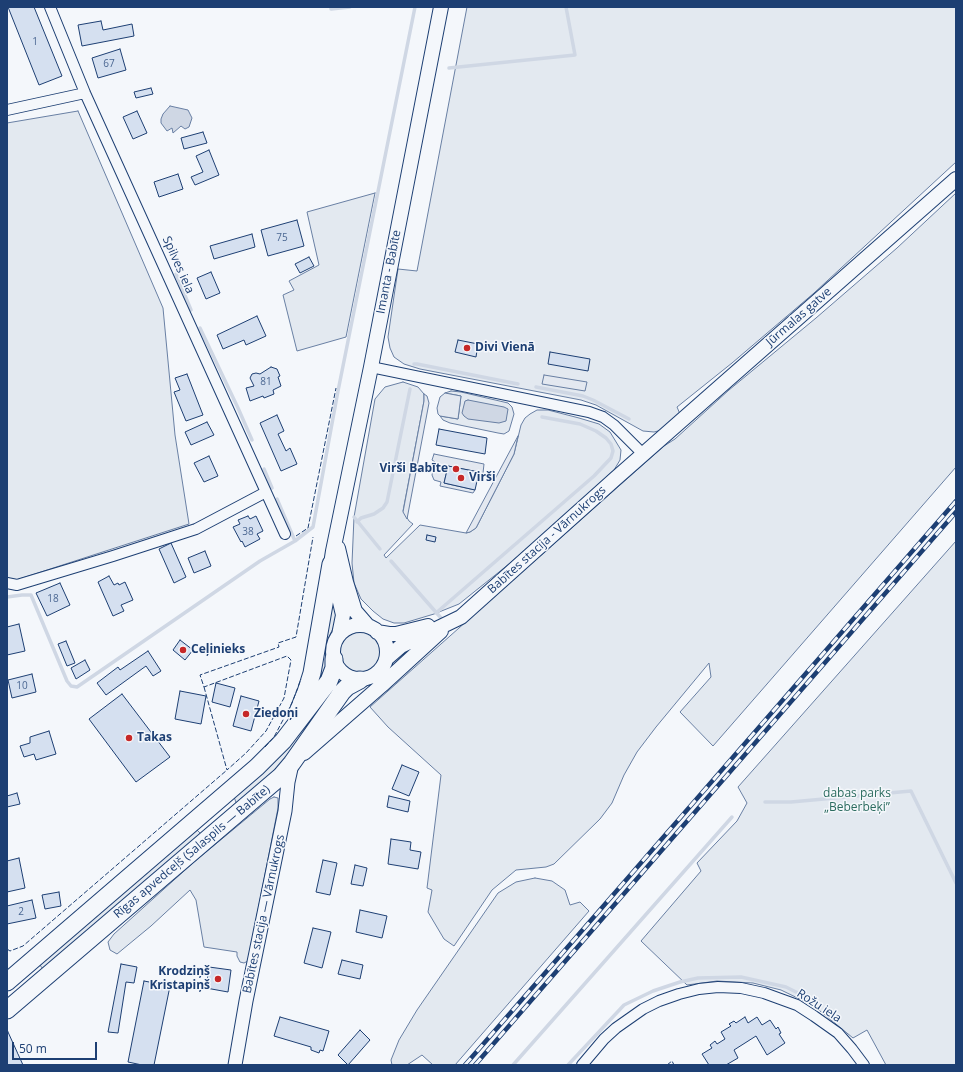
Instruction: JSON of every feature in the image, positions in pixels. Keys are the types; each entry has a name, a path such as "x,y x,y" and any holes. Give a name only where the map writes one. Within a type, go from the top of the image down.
{"highway":[{"path":"283,740 300,708 312,673 331,564"},
{"name":"Rīgas apvedceļš (Salaspils — Babīte)","path":"7,982 257,767 283,740 329,681 334,668 334,659"},
{"name":"Rīgas apvedceļš (Salaspils — Babīte)","path":"7,1010 281,776 292,764 342,692 347,687 360,680"}],"main road":[{"name":"Imanta - Babīte","path":"339,635 343,615 331,564 333,551 337,538 441,7"},
{"name":"Jūrmalas gatve","path":"643,454 956,179"},
{"name":"Babītes stacija - Vārnukrogs","path":"386,659 400,646 461,616 643,454"},
{"name":"Imanta - Babīte","path":"337,538 344,577 355,611 373,629"},
{"name":"Babītes stacija - Vārnukrogs","path":"373,629 389,634 396,634 423,626 450,622"},
{"path":"292,764 382,685 450,622"},
{"path":"355,626 373,629 386,644 386,659 379,672 367,679 360,680 346,676 341,672 334,659 333,647 339,635 355,626"}],"street":[{"name":"Spilves iela","path":"50,7 85,93 285,534"},
{"path":"7,110 85,93"},
{"path":"370,367 589,412 614,425 643,454"},
{"path":"7,583 17,585 196,529 266,492"},
{"name":"Babītes stacija — Vārnukrogs","path":"235,1065 246,1001 285,811 288,782 292,764"},
{"name":"Rožu iela","path":"582,1065 604,1039 616,1028 644,1009 659,1001 679,994 698,989 718,987 741,988 764,993 797,1005 838,1033 864,1065"}],"green space":[{"path":"467,7 956,7 956,162 814,293 732,363 677,407 680,414 662,430 654,432 643,431 596,405 581,400 420,369 404,364 394,357 390,348 388,337 398,269 417,271"},
{"path":"78,111 163,308 175,435 189,524 7,583 7,123"},
{"path":"375,193 346,337 297,351 283,295 294,290 289,281 319,265 307,212"},
{"path":"956,193 956,467 713,746 680,712 711,677 709,663 637,752 624,775 612,803 600,819 554,864 546,867 516,870 492,890 454,946 444,939 428,912 432,890 427,888 441,775 388,727 370,707 664,446 675,439 729,390 897,248"},
{"path":"403,382 418,387 424,394 424,401 403,511 409,521 413,524 384,555 386,558 420,525 466,533 476,528 514,454 521,425 525,418 537,410 548,410 599,424 610,432 621,450 620,460 614,470 579,503 509,564 459,604 434,614 404,623 394,623 383,619 361,599 354,583 352,563 354,517 375,399 385,387"},
{"path":"451,391 508,403 512,407 514,414 509,431 504,434 498,433 450,423 443,420 440,416 458,419 461,396 445,393"},
{"name":"dabas parks „Beberbeķi”","path":"956,541 956,1065 886,1065 867,1030 853,1038 814,1006 781,990 753,983 717,981 687,985 641,941 701,871 697,863 737,821 747,803 738,787"},
{"path":"331,583 339,615 325,646 327,672 311,693"},
{"path":"360,630 373,634 379,640 383,653 379,666 373,672 360,676 347,672 341,666 337,653 341,640 347,634"},
{"path":"338,681 340,683 297,746 267,779 237,805 234,797 335,682"},
{"path":"274,797 278,798 278,808 248,961 244,963 240,962 237,952 204,947 196,900 190,890 151,926 117,954 110,950 108,942 114,934 194,862"},
{"path":"197,830 201,834 43,969 39,964"},
{"path":"535,878 552,881 565,890 570,905 580,902 589,911 455,1065 433,1065 422,1055 407,1065 392,1065 391,1060 399,1040 417,1010 498,893 516,882"}],"shaded area":[{"path":"170,106 188,110 192,118 189,127 185,129 181,126 173,133 172,128 167,131 161,123 161,119 163,114"},
{"path":"544,375 587,382 585,391 542,384"},
{"path":"445,393 461,396 458,419 440,416 438,414 437,408 440,397"},
{"path":"424,394 427,396 429,403 407,519 403,512 424,401"},
{"path":"468,400 508,409 506,421 499,423 468,419 462,413 465,401"},
{"path":"518,436 514,454 476,528 466,533"},
{"path":"434,454 484,464 483,473 481,474 478,474 478,472 448,466 444,483 475,490 473,493 440,486 441,482 434,480 432,475 435,462 432,460"}],"building":[{"path":"8,7 34,7 62,76 39,85"},
{"path":"101,21 103,30 132,24 134,36 82,46 78,25"},
{"path":"120,49 126,70 98,78 92,58"},
{"path":"151,88 153,94 136,98 134,92"},
{"path":"137,111 147,133 133,139 123,117"},
{"path":"203,132 207,143 184,149 181,138"},
{"path":"209,150 219,175 195,185 191,177 203,172 196,156"},
{"path":"178,174 183,189 159,197 154,182"},
{"path":"297,220 304,246 268,256 261,230"},
{"path":"252,234 255,247 214,259 210,246"},
{"path":"309,257 314,266 300,273 295,264"},
{"path":"211,272 220,293 206,299 197,278"},
{"path":"257,316 266,336 246,345 244,340 223,349 217,335"},
{"name":"Divi Vienā","path":"458,340 478,344 476,357 455,352"},
{"path":"550,352 590,359 588,371 548,364"},
{"path":"271,367 277,369 280,376 278,377 281,386 273,390 274,394 250,401 246,388 254,386 250,378 252,374 260,374"},
{"path":"187,374 203,415 186,421 174,392 180,390 175,378"},
{"path":"277,415 284,431 278,434 286,451 290,448 297,464 281,471 260,423"},
{"path":"207,422 214,435 191,445 185,432"},
{"path":"439,429 487,438 485,454 436,445"},
{"path":"209,456 218,476 204,482 194,463"},
{"name":"Virši","path":"448,466 479,472 475,490 444,483"},
{"path":"248,516 250,519 256,516 263,531 257,534 260,539 245,547 233,527 240,524 238,520"},
{"path":"427,535 436,537 435,542 426,540"},
{"path":"171,543 186,577 174,583 159,549"},
{"path":"205,551 211,566 194,573 188,558"},
{"path":"109,576 114,585 118,583 119,585 125,582 133,600 121,605 124,611 113,616 98,582"},
{"path":"60,583 70,605 47,616 36,593"},
{"path":"19,624 25,651 7,655 7,627"},
{"name":"Ceļinieks","path":"180,640 193,650 185,660 173,650"},
{"path":"66,641 75,663 67,666 58,644"},
{"path":"148,651 161,671 153,676 146,666 106,695 97,683 118,667 120,670"},
{"path":"85,660 90,670 76,679 71,668"},
{"path":"32,674 36,692 12,698 8,680"},
{"path":"216,683 235,688 230,707 212,702"},
{"path":"180,691 206,696 201,724 175,719"},
{"name":"Takas","path":"122,694 170,757 136,782 89,719"},
{"name":"Ziedoņi","path":"241,696 259,701 251,731 233,726"},
{"path":"49,731 56,754 36,760 34,754 24,757 20,746 30,743 30,737"},
{"path":"402,765 419,772 409,796 392,789"},
{"path":"17,793 20,804 7,807 7,796"},
{"path":"389,796 410,801 408,812 387,807"},
{"path":"391,839 411,842 410,850 421,852 418,869 388,864"},
{"path":"19,858 25,888 7,892 7,861"},
{"path":"323,860 337,863 330,895 316,892"},
{"path":"355,865 367,868 363,886 351,884"},
{"path":"59,892 61,906 45,909 42,895"},
{"path":"32,900 36,918 7,924 7,906"},
{"path":"360,910 387,916 382,938 356,932"},
{"path":"313,928 331,932 322,968 304,963"},
{"path":"342,960 363,965 360,979 338,974"},
{"path":"121,964 137,967 134,983 126,982 118,1033 108,1032"},
{"name":"Krodziņš Kristapiņš","path":"209,967 231,970 228,992 206,988"},
{"path":"144,981 170,986 154,1065 142,1065 128,1062"},
{"path":"280,1017 329,1031 323,1051 320,1050 319,1053 311,1050 311,1047 274,1036"},
{"path":"745,1017 748,1023 757,1017 762,1025 770,1020 776,1029 778,1027 781,1033 779,1034 785,1043 767,1055 756,1036 734,1050 738,1058 726,1065 709,1065 702,1054 712,1048 710,1045 715,1041 717,1044 725,1039 721,1032 731,1026 729,1024 734,1021 736,1023"},
{"path":"360,1030 370,1040 348,1065 338,1055"},
{"path":"8,1032 23,1065 7,1065"}],"waterway":[{"path":"331,7 331,9 350,7"},
{"path":"7,597 31,595 67,681 71,686 77,687 260,561 295,541 313,527 338,391 415,7"},
{"path":"449,68 575,55 566,7"},
{"path":"176,274 191,310"},
{"path":"200,328 252,440"},
{"path":"414,364 518,384"},
{"path":"536,387 583,396 629,419"},
{"path":"357,522 361,518 374,514 383,508 387,502 410,389"},
{"path":"436,613 594,476 611,458 613,451 611,444 606,438 596,431 580,424 542,417"},
{"path":"264,469 272,488"},
{"path":"277,499 295,541"},
{"path":"354,517 380,549"},
{"path":"391,561 441,618"},
{"path":"765,802 791,802 911,791 956,883"},
{"path":"513,1065 732,817"},
{"path":"568,1065 624,1005 653,991 680,982 698,978 741,977 786,987 814,1001"}],"railway":[{"path":"465,1065 956,501"},
{"path":"475,1065 956,512"}],"fence":[{"path":"296,536 308,528 336,388"},
{"path":"204,687 227,770 246,753 266,731 284,698 291,660 287,656 204,687 200,675 279,647 278,643 296,637 313,537"},
{"path":"265,747 274,737 292,703 301,679"},
{"path":"7,949 10,951 23,946 227,770"},
{"path":"667,1065 672,1061 674,1065"}],"place":[{"name":"Divi Vienā","path":"467,348"},
{"name":"Virši Babīte","path":"456,469"},
{"name":"Virši","path":"461,478"},
{"name":"Ceļinieks","path":"183,650"},
{"name":"Ziedoņi","path":"246,714"},
{"name":"Takas","path":"129,738"},
{"name":"Krodziņš Kristapiņš","path":"218,979"}]}
